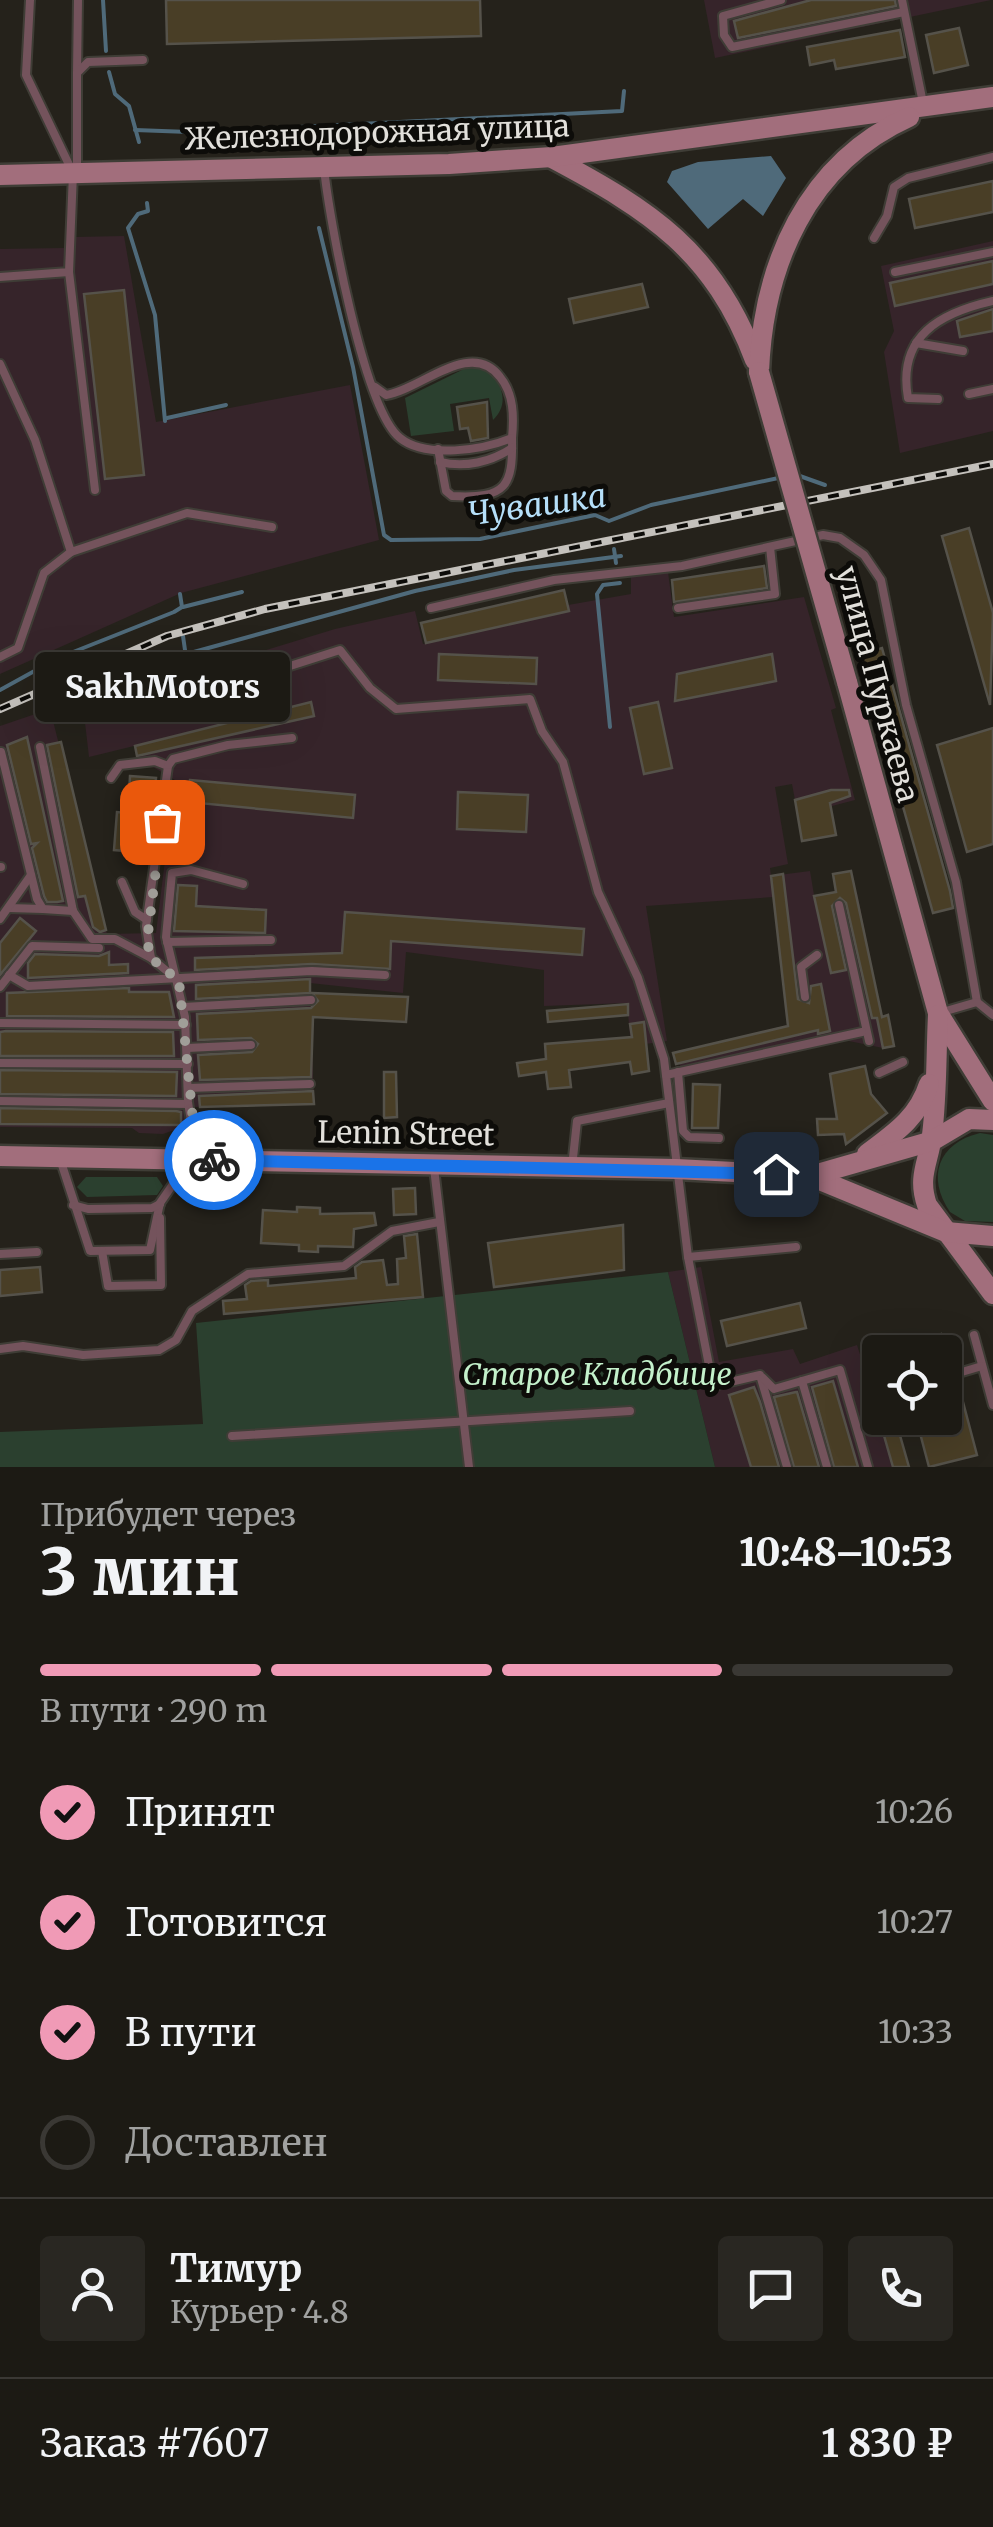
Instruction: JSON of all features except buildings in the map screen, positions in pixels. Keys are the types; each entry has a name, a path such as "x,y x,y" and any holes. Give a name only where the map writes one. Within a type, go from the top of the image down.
{"main road":[{"name":"Железнодорожная улица","path":"0,175 324,168 552,157 924,110 993,97"},
{"path":"759,372 760,327 769,284 807,203 835,168 892,124 924,110"},
{"path":"552,157 621,194 659,220 693,252 721,288 759,372"},
{"name":"улица Пуркаева","path":"759,372 938,1013"},
{"path":"938,1013 932,1140 921,1170 921,1188 946,1232 993,1294"},
{"path":"938,1013 993,1102"},
{"path":"859,1161 920,1108 929,1088 936,1043"},
{"path":"810,1176 932,1140 969,1119 993,1120"},
{"name":"Lenin Street","path":"0,1156 676,1169 810,1176"},
{"path":"810,1176 946,1232 993,1236"}],"lane":[{"path":"30,0 26,75 75,173"},
{"path":"78,0 69,272 95,490"},
{"path":"782,0 723,16 727,42 732,47 904,12"},
{"path":"902,0 924,110"},
{"path":"77,74 88,62 143,60"},
{"path":"874,238 887,216 894,188 908,178 993,158"},
{"path":"324,168 328,206 356,336 387,425 410,445 438,449 512,443"},
{"path":"895,272 993,252"},
{"path":"0,277 69,272"},
{"path":"938,399 908,398 904,374 916,343 937,320 993,302"},
{"path":"916,343 963,351"},
{"path":"375,387 386,395 468,361 490,366 507,387 514,472 509,482 501,489 452,496 446,490 438,449"},
{"path":"0,364 34,440 71,552"},
{"path":"969,394 993,389"},
{"path":"440,462 454,465 494,459 512,443"},
{"path":"0,657 18,648 44,573 71,552 187,514 272,527"},
{"path":"431,608 554,580 682,566 823,535 840,538 864,555 881,580 906,706 956,882 977,1002 993,1015"},
{"path":"678,608 774,598 770,547"},
{"path":"196,696 340,650 370,688 396,709 530,699 542,731 563,762 598,892 638,978 666,1075 688,1256 713,1386 760,1375"},
{"path":"151,958 147,920 168,766 173,759 228,745 292,738"},
{"path":"40,747 73,911 92,938 115,939 151,958 179,981"},
{"path":"0,752 43,909"},
{"path":"111,778 120,765 155,761 168,766"},
{"path":"72,1205 88,1209 152,1208 193,1160 186,1025 167,942 172,873 191,870 243,884"},
{"path":"0,919 31,875"},
{"path":"122,882 135,912 147,920"},
{"path":"839,904 869,1041"},
{"path":"9,908 73,911"},
{"path":"167,942 272,940"},
{"path":"0,987 32,946 99,948"},
{"path":"804,997 801,967 817,955"},
{"path":"9,975 28,986 179,981 312,970 385,975"},
{"path":"183,1007 312,1000"},
{"path":"938,1013 977,1002"},
{"path":"0,1023 186,1025"},
{"path":"666,1075 862,1032"},
{"path":"187,1048 250,1045"},
{"path":"879,1073 903,1062"},
{"path":"0,1063 188,1064"},
{"path":"678,1072 683,1131 689,1137 719,1138"},
{"path":"188,1088 310,1084"},
{"path":"0,1102 188,1104"},
{"path":"572,1167 576,1121 668,1103"},
{"path":"60,1157 72,1205 90,1251 150,1250 160,1203"},
{"path":"434,1164 468,1467"},
{"path":"102,1251 108,1286 161,1285 160,1203"},
{"path":"0,1349 23,1346 83,1355 159,1350 176,1340 192,1311 248,1274 344,1266 392,1231 439,1222"},
{"path":"688,1256 796,1247"},
{"path":"0,1254 37,1252"},
{"path":"974,1336 993,1405"},
{"path":"962,1372 982,1366"},
{"path":"760,1375 774,1390 840,1370 868,1467"},
{"path":"760,1375 787,1467"},
{"path":"802,1382 827,1467"},
{"path":"232,1436 630,1411"}],"shaded area":[{"path":"704,0 991,0 715,58"},
{"path":"124,236 156,422 350,385 379,540 181,593 0,674 0,249 64,248 76,237"},
{"path":"993,241 993,431 900,453 884,352 894,331 881,266"},
{"path":"668,572 674,617 804,597 836,708 831,710 855,800 813,811 810,798 795,800 792,784 775,787 788,864 770,868 771,876 810,871 814,895 857,893 882,1016 888,1015 894,1046 883,1048 844,1040 685,1074 673,1053 788,1025 773,897 646,906 667,1041 631,1046 627,1003 544,1006 544,970 406,952 403,993 310,983 314,1104 193,1107 180,1128 163,1134 139,1133 132,1128 0,1127 0,726 50,709 107,934 156,933 175,780 138,758 134,746 89,757 84,714 164,681 335,629 415,611 423,644 568,611 568,605 631,594 631,577"},
{"path":"701,1267 719,1362 793,1349 800,1364 857,1345 862,1361 862,1435 886,1435 896,1467 715,1467 668,1272"}],"green space":[{"path":"470,366 488,372 500,386 502,403 493,420 489,398 450,404 454,431 411,436 405,398"},
{"path":"980,1133 993,1135 993,1222 965,1221 950,1212 939,1186 940,1163 946,1153"},
{"path":"86,1177 157,1177 163,1186 157,1195 87,1197 77,1187"},
{"name":"Старое Кладбище","path":"668,1272 715,1467 0,1467 0,1432 203,1424 196,1323"}],"water":[{"path":"771,156 786,178 763,216 743,199 708,229 667,182 672,171 698,162"}],"waterway":[{"name":"Чувашка","path":"103,0 106,51"},
{"name":"Чувашка","path":"109,72 115,94 129,106 139,142"},
{"path":"219,131 622,111 624,91"},
{"path":"135,130 189,132"},
{"path":"147,203 148,211 138,214 128,228 155,315 165,421"},
{"name":"Чувашка","path":"319,228 353,367 384,535 391,540 480,539 595,515 609,521 651,505 783,477"},
{"path":"167,418 226,405"},
{"name":"Чувашка","path":"797,475 825,485"},
{"path":"614,549 616,563"},
{"path":"172,658 415,591 514,570 621,556"},
{"path":"610,727 597,594 603,585 620,583"},
{"path":"183,607 242,592"},
{"path":"0,690 58,658 174,612 182,607 180,594"},
{"path":"183,636 187,664"}],"railway":[{"path":"0,709 167,636 265,609 993,464"}],"way so far":[{"path":"162,822 147,941 151,958 179,981 185,1017 188,1102 197,1160 214,1160"}],"place":[{"name":"SakhMotors","path":"162,822"}],"route":[{"path":"214,1160 776,1174"}]}
